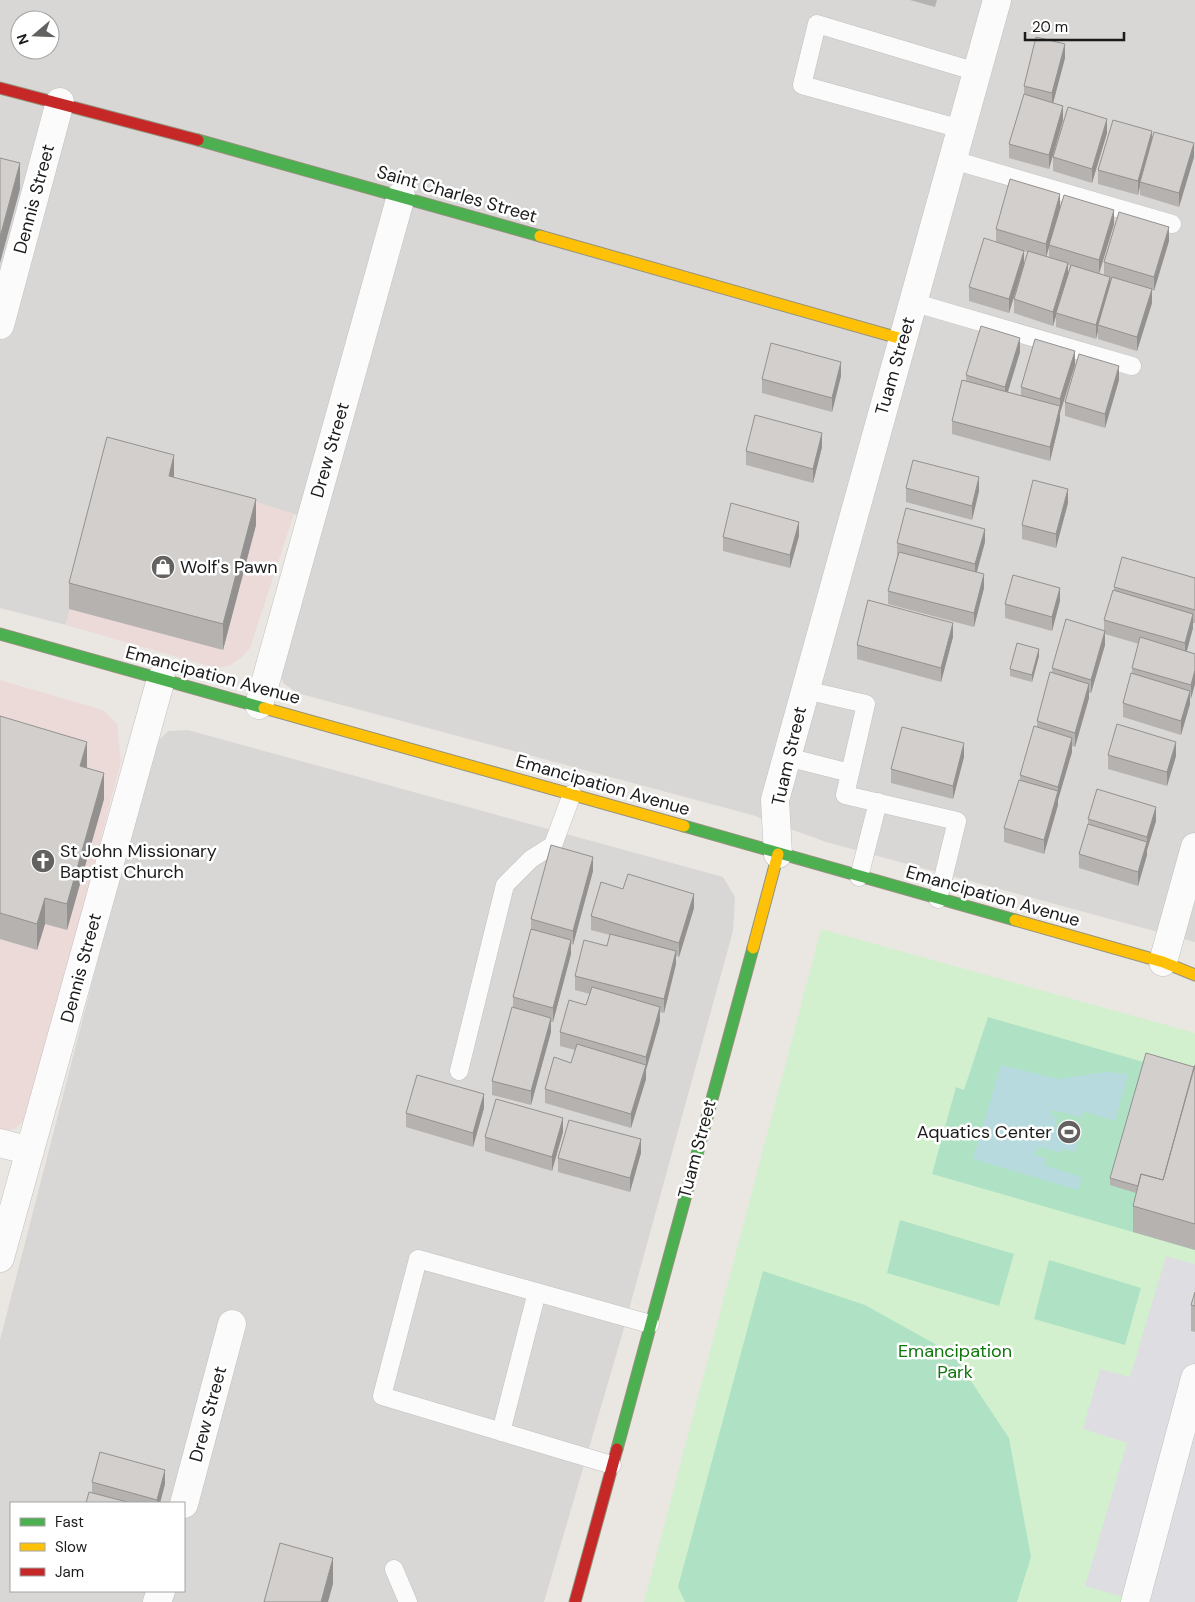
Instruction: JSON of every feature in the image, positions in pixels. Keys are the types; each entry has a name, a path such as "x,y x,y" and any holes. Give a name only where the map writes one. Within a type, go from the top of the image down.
{"street":[{"name":"Tuam Street","path":"575,1602 778,854 775,800 997,0"},
{"name":"Saint Charles Street","path":"0,88 60,102 402,196 902,339"},
{"name":"Dennis Street","path":"0,325 60,102"},
{"name":"Drew Street","path":"259,705 402,196"},
{"name":"Emancipation Avenue","path":"0,634 259,705 778,854 1164,962 1195,975"},
{"name":"Dennis Street","path":"0,1258 161,679"},
{"path":"1164,962 1195,847"},
{"path":"0,1144 30,1152"},
{"name":"Drew Street","path":"185,1502 232,1324"},
{"path":"1135,1602 1195,1378"}],"lane":[{"path":"961,129 802,85 817,24 977,72"},
{"path":"953,160 1172,224"},
{"path":"912,302 1132,366"},
{"path":"805,690 866,704 845,794 957,821 938,899"},
{"path":"787,757 850,772"},
{"path":"459,1071 505,885 531,860 553,845 572,794"},
{"path":"859,877 878,802"},
{"path":"612,1465 382,1396 418,1259 650,1324"},
{"path":"501,1432 537,1292"},
{"path":"394,1569 408,1602"}],"shaded area":[{"path":"0,0 1195,0 1195,942 826,842 752,815 297,693 283,683 279,670 319,522 110,456 66,625 0,608"},
{"path":"1050,0 1195,0 1195,194 1182,190 1191,155 1051,113 1036,51"},
{"name":"Wolf's Pawn","path":"110,456 294,514 250,648 243,656 229,666 216,668 66,625"},
{"path":"0,680 103,710 117,724 121,761 30,1115 15,1129 0,1131"},
{"path":"188,730 723,877 735,897 733,931 622,1335 544,1602 0,1602 0,1340 153,746 168,731"},
{"path":"1166,1256 1195,1264 1195,1318 1191,1331 1195,1332 1195,1602 1126,1602 1127,1598 1085,1586 1127,1443 1083,1429 1100,1369 1130,1377"},
{"path":"211,1447 303,1473 299,1496 381,1517 401,1544 530,1582 525,1602 358,1602 369,1559 290,1537 271,1602 169,1602 172,1592 185,1592 185,1544"}],"green space":[{"name":"Emancipation Park","path":"821,929 1195,1033 1195,1602 644,1602"},
{"name":"Aquatics Center","path":"988,1017 1195,1077 1195,1250 932,1174 956,1087 964,1090"},
{"path":"900,1220 1014,1254 999,1306 887,1273"},
{"path":"1049,1260 1141,1288 1125,1345 1034,1319"},
{"path":"763,1271 865,1305 953,1354 1009,1438 1031,1557 1017,1602 685,1602 678,1587"}],"water":[{"path":"1001,1065 1058,1079 1106,1072 1128,1074 1115,1121 1084,1111 1082,1117 1052,1110 1051,1116 1057,1118 1054,1125 1063,1128 1062,1134 1079,1138 1075,1152 1062,1149 1062,1153 1038,1147 1035,1155 1046,1158 1044,1165 1082,1177 1078,1190 973,1159"}],"building":[{"path":"1036,37 1065,44 1052,93 1024,86"},
{"path":"1024,94 1063,106 1049,155 1009,144"},
{"path":"1068,107 1107,119 1092,169 1053,157"},
{"path":"1113,120 1152,131 1138,181 1098,170"},
{"path":"1154,132 1194,143 1179,193 1140,182"},
{"path":"0,158 20,163 0,237"},
{"path":"1010,179 1060,194 1046,244 996,229"},
{"path":"1064,195 1114,210 1099,260 1049,245"},
{"path":"1119,212 1169,227 1154,277 1104,262"},
{"path":"984,238 1024,251 1009,299 969,287"},
{"path":"1028,251 1068,263 1053,312 1014,299"},
{"path":"1071,265 1110,277 1096,325 1056,313"},
{"path":"1112,277 1152,289 1137,337 1098,325"},
{"path":"981,326 1020,338 1005,387 966,375"},
{"path":"1035,339 1075,351 1060,399 1021,387"},
{"path":"771,343 841,362 832,398 762,379"},
{"path":"1079,354 1119,366 1105,414 1065,402"},
{"path":"962,380 1060,406 1050,447 952,421"},
{"path":"755,415 822,433 813,469 746,451"},
{"name":"Wolf's Pawn","path":"107,437 174,455 169,476 256,499 223,624 69,583"},
{"path":"913,460 979,477 972,506 906,488"},
{"path":"1033,480 1068,489 1056,534 1022,525"},
{"path":"731,503 799,522 790,555 723,537"},
{"path":"906,508 985,529 975,564 897,543"},
{"path":"899,552 984,574 974,613 888,591"},
{"path":"1122,557 1195,578 1195,610 1114,587"},
{"path":"1013,575 1060,588 1052,617 1005,604"},
{"path":"1113,590 1193,614 1185,643 1104,620"},
{"path":"868,600 953,623 941,668 857,645"},
{"path":"1066,619 1105,631 1091,680 1052,668"},
{"path":"1140,637 1195,654 1195,670 1191,685 1132,668"},
{"path":"1017,643 1039,649 1032,675 1010,669"},
{"path":"1050,672 1089,684 1075,733 1037,721"},
{"path":"1131,673 1190,691 1181,721 1123,703"},
{"name":"St John Missionary Baptist Church","path":"0,716 87,742 80,766 104,773 67,904 45,898 37,924 0,913"},
{"path":"1117,724 1176,742 1167,772 1108,755"},
{"path":"1034,726 1072,738 1058,787 1020,775"},
{"path":"902,727 964,743 953,786 891,769"},
{"path":"1019,780 1058,791 1044,840 1004,828"},
{"path":"1097,789 1156,807 1147,837 1088,819"},
{"path":"1088,824 1147,842 1138,872 1079,854"},
{"path":"551,845 593,857 573,931 531,919"},
{"path":"628,874 694,894 679,943 591,916 601,882 623,889"},
{"path":"531,929 571,940 553,1008 513,997"},
{"path":"610,934 676,951 664,999 575,976 584,940 607,946"},
{"path":"592,987 660,1007 646,1057 560,1032 569,1000 586,1005"},
{"path":"512,1007 551,1018 531,1091 492,1081"},
{"path":"577,1044 646,1065 631,1114 545,1089 554,1057 571,1063"},
{"path":"1146,1053 1194,1067 1163,1180 1141,1174 1138,1186 1110,1178"},
{"path":"1195,1065 1195,1224 1133,1206 1141,1174 1163,1180"},
{"path":"417,1075 484,1094 473,1133 406,1113"},
{"path":"496,1099 563,1118 552,1157 485,1137"},
{"path":"569,1120 641,1139 630,1178 558,1158"},
{"path":"1195,1292 1195,1306 1191,1305"},
{"path":"100,1452 165,1470 157,1500 92,1482"},
{"path":"89,1492 127,1502 86,1502"},
{"path":"280,1543 333,1558 321,1602 264,1602"}],"traffic: fast":[{"path":"198,140 540,236"},
{"path":"0,634 264,708"},
{"path":"684,826 1015,920"},
{"path":"617,1449 753,948"}],"traffic: slow":[{"path":"540,236 902,339"},
{"path":"264,708 684,826"},
{"path":"753,948 778,854"},
{"path":"1015,920 1163,962 1195,975"}],"traffic: jam":[{"path":"0,88 198,140"},
{"path":"575,1602 617,1449"}],"place":[{"name":"Wolf's Pawn","path":"163,567"},
{"name":"St John Missionary Baptist Church","path":"43,861"},
{"name":"Aquatics Center","path":"1069,1132"}]}
